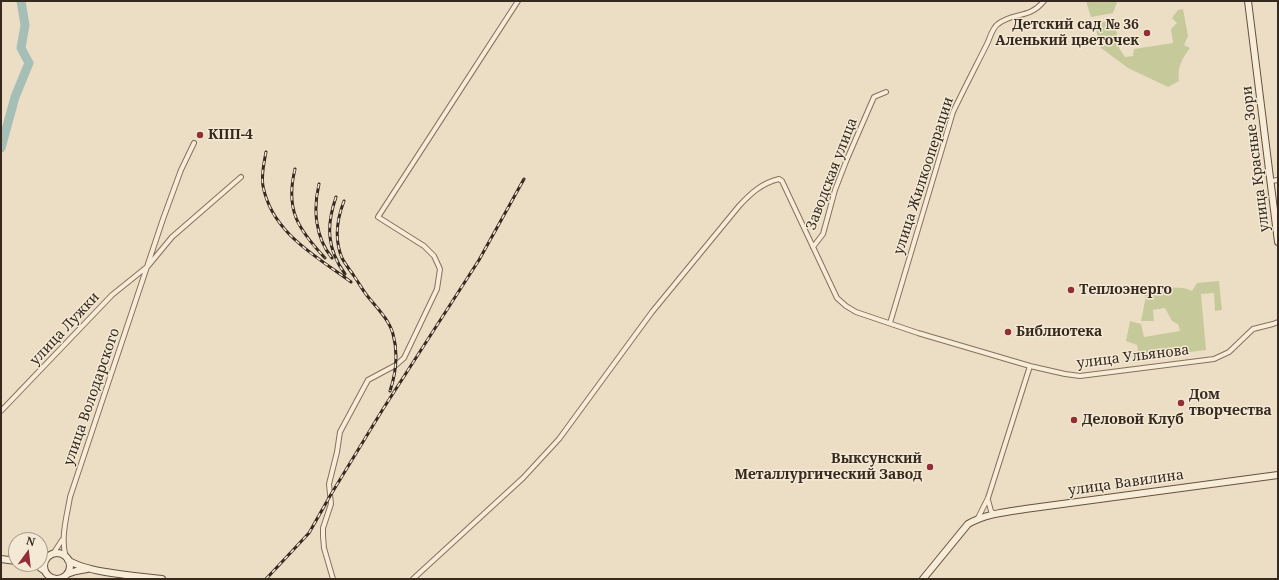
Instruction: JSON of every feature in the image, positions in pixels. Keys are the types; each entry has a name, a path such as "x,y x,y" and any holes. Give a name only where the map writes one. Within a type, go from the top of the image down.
{"street":[{"path":"333,579 324,548 323,528 331,504 329,484 337,452 340,432 368,380 396,365 404,358 437,289 440,269 434,256 424,246 378,217 518,1"},
{"name":"улица Жилкооперации","path":"890,323 953,112 960,95 997,24 1011,17 1029,14 1038,8 1044,1"},
{"name":"улица Красные Зори","path":"1248,1 1278,242"},
{"name":"Заводская улица","path":"813,247 823,234 835,190 874,97 886,92"},
{"name":"улица Володарского","path":"64,536 70,497 163,219 181,170 194,143"},
{"path":"148,266 172,237 241,177"},
{"name":"улица Ульянова","path":"413,579 523,478 559,439 652,312 739,206 752,192 771,181 779,179 782,181 837,298 846,306 856,312 1030,366 1080,376 1214,359 1229,352 1253,329 1278,322"},
{"path":"1271,181 1278,180"},
{"name":"улица Лужки","path":"1,412 112,295 148,266"},
{"path":"923,579 968,524 978,518 988,498 1030,366"},
{"name":"улица Вавилина","path":"978,518 994,514 1278,475"},
{"path":"988,498 991,511 994,514"},
{"path":"48,559 61,544 64,536"},
{"path":"64,536 64,546 70,567 67,574"},
{"path":"48,557 60,554 79,566 162,579"},
{"path":"46,572 52,578 56,579 76,571 93,569"}],"green space":[{"path":"1086,1 1148,1 1117,2 1113,13 1091,17"},
{"path":"1183,9 1188,36 1184,45 1190,48 1181,63 1179,81 1168,87 1128,68 1101,48 1094,23 1108,21 1116,28 1119,48 1125,57 1133,56 1134,49 1173,43 1171,29 1177,23 1172,18 1178,10"},
{"path":"1219,281 1222,310 1215,311 1214,293 1201,294 1206,350 1133,359 1131,352 1138,351 1137,345 1126,341 1130,321 1141,324 1144,337 1180,331 1178,324 1172,321 1165,308 1153,310 1154,321 1141,321 1146,296 1137,292 1138,286 1184,288 1192,291 1197,283"}],"waterway":[{"path":"1,148 15,97 29,63 21,48 25,25 21,1"}],"railway":[{"path":"266,152 262,182 268,203 276,217 297,242 351,282"},
{"path":"295,169 292,183 292,196 296,218 308,238 325,258"},
{"path":"266,579 309,533 383,409 479,260 524,179"},
{"path":"319,184 316,203 317,222 322,241 332,258"},
{"path":"336,197 331,218 330,237 335,256 345,274"},
{"path":"344,201 337,229 338,244 342,258 365,293 386,319 395,341 396,362 390,391"}],"place":[{"name":"Детский сад № 36 Аленький цветочек","path":"1147,33"},
{"name":"КПП-4","path":"200,135"},
{"name":"Теплоэнерго","path":"1071,290"},
{"name":"Библиотека","path":"1008,332"},
{"name":"Дом творчества","path":"1181,403"},
{"name":"Деловой Клуб","path":"1074,420"},
{"name":"Выксунский Металлургический Завод","path":"930,467"}]}
